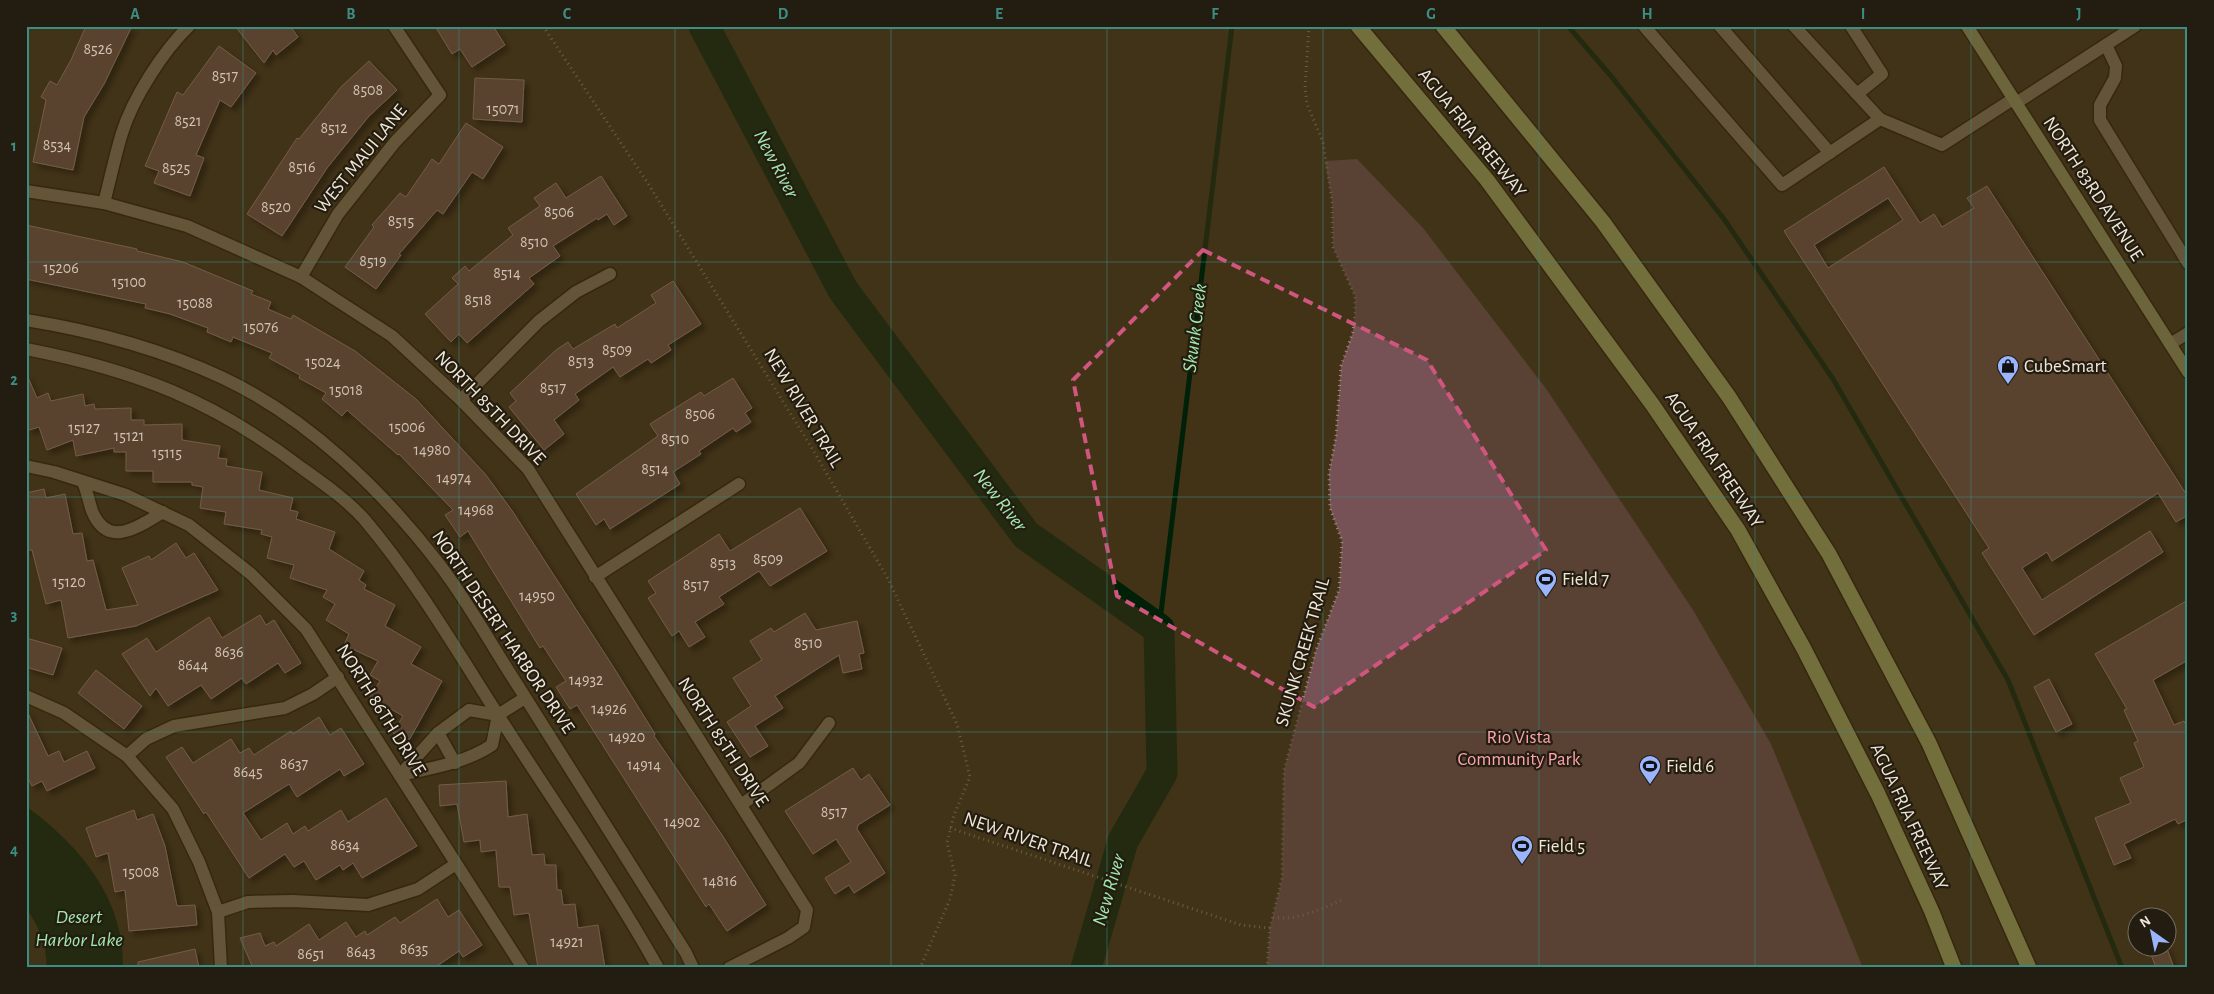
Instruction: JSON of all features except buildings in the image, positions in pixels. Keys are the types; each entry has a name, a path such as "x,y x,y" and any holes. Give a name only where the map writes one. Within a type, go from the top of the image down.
{"highway":[{"path":"1443,26 1603,222 1729,397 1829,554 1929,743 2029,968"},
{"name":"AGUA FRIA FREEWAY","path":"1361,29 1487,180 1652,404 1738,530 1804,649 1878,794 1932,912 1954,968"}],"main road":[{"name":"NORTH 83RD AVENUE","path":"1967,26 2188,372"}],"street":[{"path":"104,203 123,131 145,86 172,43 189,26"},
{"name":"WEST MAUI LANE","path":"301,277 338,214 395,142 440,95 394,26"},
{"path":"1644,26 1782,185 1880,119"},
{"path":"1720,26 1830,153"},
{"path":"1794,26 1880,119 1942,144 2135,26"},
{"path":"1851,26 1882,74 1857,94"},
{"path":"2106,45 2116,66 2115,78 2100,105 2100,120 2188,263"},
{"name":"NORTH 85TH DRIVE","path":"26,191 104,203 186,226 301,277 392,336 461,400 528,469 807,910 804,927 788,938 729,968"},
{"path":"461,400 539,321 576,292 610,274"},
{"name":"NORTH DESERT HARBOR DRIVE","path":"26,320 100,335 156,351 225,379 293,421 339,456 382,496 440,566 686,953 693,968"},
{"path":"2170,344 2188,333"},
{"path":"26,349 126,374 201,402 239,423 319,481 362,518 414,584 616,898 658,968"},
{"name":"NORTH 86TH DRIVE","path":"26,466 126,495 189,525 251,574 306,629 523,968"},
{"path":"84,482 92,512 102,527 112,531 125,533 163,512"},
{"path":"595,577 739,484"},
{"path":"127,756 146,739 174,726 285,708 313,694 338,677"},
{"path":"26,696 64,713 127,756 173,809 199,862 218,912 221,968"},
{"path":"400,775 455,763 492,745 498,716 525,698"},
{"path":"400,775 438,733 470,710 498,716"},
{"path":"741,805 799,763 829,723"},
{"path":"438,733 455,763"},
{"path":"218,912 248,902 293,901 368,905 418,889 456,864"}],"path":[{"name":"NEW RIVER TRAIL","path":"543,26 647,182 741,331 888,579 959,733 970,777 950,828 947,843 955,874 950,899 920,968"},
{"name":"SKUNK CREEK TRAIL","path":"1267,968 1270,928 1282,878 1284,770 1316,650 1339,590 1342,541 1330,508 1329,473 1336,436 1340,366 1353,332 1356,313 1354,296 1332,247 1332,201 1323,142 1307,104 1305,88 1309,26"},
{"name":"NEW RIVER TRAIL","path":"950,828 1241,925 1270,928"},
{"path":"1273,917 1280,919 1315,912 1344,899"}],"highlighted area":[{"path":"1203,250 1427,360 1546,550 1314,707 1117,596 1073,380"}],"green space":[{"name":"Rio Vista Community Park","path":"1357,159 1423,228 1547,390 1693,610 1771,744 1863,968 1267,968 1270,928 1282,878 1284,770 1316,650 1339,590 1342,541 1330,508 1329,473 1336,436 1341,366 1353,332 1355,296 1333,247 1332,201 1325,161"}],"water":[{"name":"Desert Harbor Lake","path":"26,806 64,838 95,875 107,896 116,919 122,943 123,968 47,968 45,948 37,926 26,907"}],"waterway":[{"name":"New River","path":"704,26 843,290 1026,535 1159,629 1162,773 1123,841 1086,968"},
{"name":"Skunk Creek","path":"1159,629 1232,26"},
{"path":"1568,26 1611,76 1724,219 1833,379 2008,680 2122,968"}],"place":[{"name":"CubeSmart","path":"2008,385"},
{"name":"Field 7","path":"1546,598"},
{"name":"Field 6","path":"1650,785"},
{"name":"Field 5","path":"1522,865"}]}
